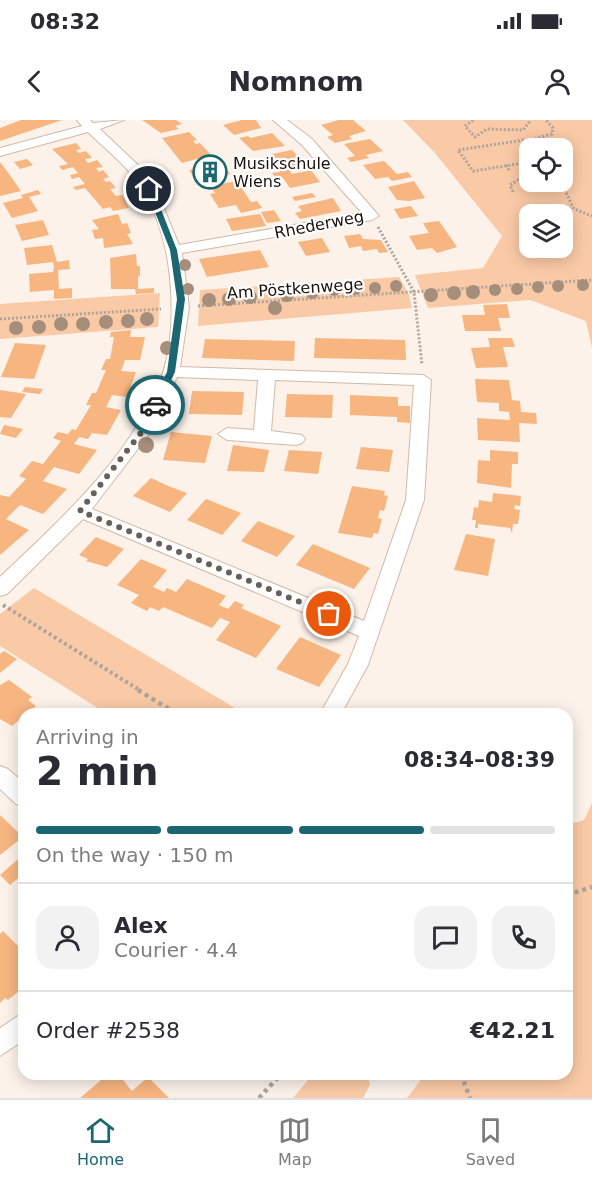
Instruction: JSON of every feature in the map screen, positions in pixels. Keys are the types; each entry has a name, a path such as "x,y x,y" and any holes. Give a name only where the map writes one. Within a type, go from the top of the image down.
{"street":[{"path":"0,152 88,124 118,120"},
{"name":"Rhederweg","path":"279,120 307,142 372,216"},
{"path":"0,589 80,511 144,429 171,372 181,308 174,250 149,189 134,169 88,124"},
{"name":"Rhederweg","path":"174,250 372,216"},
{"path":"171,372 423,380 416,500 358,665 333,708"},
{"path":"262,436 267,375"},
{"path":"227,434 296,439"},
{"path":"80,511 370,632"},
{"path":"0,1044 18,1029"}],"path":[{"path":"473,120 465,126 475,137 487,129 521,132 529,126 531,120"},
{"path":"538,138 552,134 553,128 546,120"},
{"path":"519,142 458,150 473,171 519,163"},
{"path":"506,165 509,170"},
{"path":"513,192 510,185 519,180"},
{"path":"566,192 574,209 592,216"},
{"path":"372,216 414,292 423,380"},
{"name":"Am Pöstkenwege","path":"0,319 592,280"},
{"path":"0,603 167,708"},
{"path":"573,893 592,887"},
{"path":"259,1098 276,1080"},
{"path":"463,1080 470,1098"}],"shaded area":[{"path":"403,120 592,120 592,348 586,321 530,300 428,308 415,275 483,268 502,236 434,152"},
{"path":"399,277 409,295 412,308 198,326 200,290"},
{"path":"160,293 158,327 0,339 0,304"},
{"path":"34,588 235,708 98,708 0,646 0,614"},
{"path":"592,803 592,1098 407,1098 420,1080 573,1080 573,823 584,820"},
{"path":"308,1080 369,1080 370,1085 363,1098 293,1098"}],"building":[{"path":"21,120 62,120 0,141 0,128"},
{"path":"142,120 176,120 182,124 175,126 179,129 161,133"},
{"path":"242,120 256,120 261,128 234,135 223,125"},
{"path":"339,120 353,120 366,131 349,136 352,139 335,143 327,137 333,135 321,125"},
{"path":"189,132 197,140 193,141 196,144 200,143 211,155 182,163 162,138"},
{"path":"272,133 285,146 253,151 239,138 248,136 251,138"},
{"path":"370,139 383,151 366,155 369,158 351,162 347,158 355,156 344,144"},
{"path":"76,143 81,149 76,150 79,153 86,151 92,158 85,159 88,163 97,160 103,167 96,168 99,172 103,170 109,177 103,179 106,182 110,181 116,188 110,189 116,196 122,195 129,208 113,211 110,207 103,209 85,188 76,190 73,187 85,184 79,177 72,179 70,175 78,173 73,167 62,170 59,166 68,164 52,149"},
{"path":"292,150 302,161 296,163 299,167 289,170 292,174 311,170 320,182 290,188 283,178 277,180 272,173 280,172 276,167 282,166 272,154"},
{"path":"27,159 33,165 20,169 14,162"},
{"path":"384,161 397,174 408,172 412,177 392,181 388,177 375,179 363,165"},
{"path":"0,162 7,171 21,191 0,196"},
{"name":"Musikschule Wiens","path":"223,164 230,174 196,181 189,170"},
{"path":"237,181 251,202 257,201 262,208 241,213 236,205 219,208 210,194 215,193 210,186"},
{"path":"414,181 425,198 409,201 397,200 388,187"},
{"path":"38,190 41,194 29,197 38,211 12,218 3,203 23,198 21,195"},
{"path":"312,193 316,197 295,201 292,197"},
{"path":"333,198 341,211 300,219 295,213 302,211 298,206"},
{"path":"411,206 418,216 400,219 394,209"},
{"path":"274,210 281,221 267,223 261,212"},
{"path":"118,214 122,224 127,223 131,233 127,234 133,244 104,248 103,238 95,239 92,230 99,229 92,220"},
{"path":"260,214 266,226 232,231 226,219"},
{"path":"43,220 49,235 22,241 15,225"},
{"path":"439,221 457,247 437,253 432,248 417,250 409,236 429,233 423,223"},
{"path":"360,234 363,239 381,240 388,252 379,253 377,249 363,251 361,246 349,248 344,236"},
{"path":"322,238 330,252 306,256 298,242"},
{"path":"52,245 57,262 69,260 70,269 58,270 59,289 72,288 72,298 54,299 54,290 30,292 29,274 53,272 54,267 53,262 27,265 24,248"},
{"path":"260,250 269,267 207,277 199,259"},
{"path":"136,254 137,266 140,266 138,289 154,288 154,293 136,294 135,289 111,289 110,258"},
{"path":"507,304 510,318 498,318 501,331 465,331 462,315 485,315 483,305"},
{"path":"131,330 130,337 145,337 140,360 125,360 121,371 136,372 127,397 112,395 106,407 121,410 107,435 92,433 88,439 79,437 74,444 97,450 79,474 54,467 43,481 67,489 43,514 20,505 6,519 29,530 0,555 0,495 9,497 26,479 19,476 32,461 43,464 61,441 53,438 58,432 68,434 72,429 76,430 91,405 86,405 92,393 96,393 106,370 101,370 106,359 110,359 114,337 110,337 111,332"},
{"path":"315,338 405,340 406,360 314,358"},
{"path":"488,338 512,338 515,347 503,347 508,367 476,368 471,348 490,347"},
{"path":"205,339 295,341 294,361 202,358"},
{"path":"15,343 46,345 34,379 1,377"},
{"path":"475,379 509,380 512,400 520,401 521,412 536,413 537,424 519,423 520,442 478,440 477,418 510,420 509,412 499,411 499,403 477,402"},
{"path":"25,387 43,389 40,394 22,392"},
{"path":"0,390 26,394 11,418 0,417"},
{"path":"192,391 244,392 242,415 189,414"},
{"path":"287,394 333,395 332,418 285,417"},
{"path":"350,395 398,397 398,406 410,406 410,423 397,422 397,417 350,415"},
{"path":"4,425 23,429 16,438 0,434"},
{"path":"171,432 212,436 205,463 163,460"},
{"path":"233,445 269,450 264,472 227,471"},
{"path":"361,447 393,450 389,472 356,469"},
{"path":"289,450 322,452 318,474 284,471"},
{"path":"490,450 518,452 518,464 512,464 511,488 477,483 478,460 490,461"},
{"path":"151,478 187,493 170,512 133,496"},
{"path":"352,486 385,491 384,495 388,496 384,511 380,510 378,518 382,519 378,534 374,533 372,538 338,533"},
{"path":"493,493 521,496 520,506 515,505 514,509 520,510 518,524 513,524 512,533 510,528 478,524 478,528 475,528 476,520 472,520 474,507 478,508 479,500 492,502"},
{"path":"206,499 241,513 222,535 187,520"},
{"path":"258,521 295,536 277,557 241,541"},
{"path":"466,534 495,539 488,576 454,570"},
{"path":"96,537 124,549 107,567 86,561 88,559 79,555"},
{"path":"313,544 370,568 354,589 296,565"},
{"path":"141,559 167,570 153,587 164,592 167,588 176,592 187,579 226,596 219,605 228,609 235,601 244,605 241,608 281,626 256,658 216,640 230,622 220,618 212,628 163,607 159,611 150,607 147,611 131,603 139,595 117,585"},
{"path":"300,637 341,655 319,687 276,669"},
{"path":"4,651 17,659 0,673 0,654"},
{"path":"9,680 32,697 28,700 36,706 18,708 18,721 12,726 0,719 0,685"},
{"path":"0,815 18,832 18,841 0,855"},
{"path":"18,859 18,878 10,885 0,875"},
{"path":"3,931 18,946 18,992 0,1003 0,934"},
{"path":"101,1080 123,1080 132,1091 145,1080 151,1080 169,1098 80,1098"}],"way so far":[{"path":"155,405 144,429 80,511 329,614"}],"place":[{"name":"Musikschule Wiens","path":"210,172"}],"route":[{"path":"149,189 174,250 181,299 181,316 171,372 155,405"}]}
